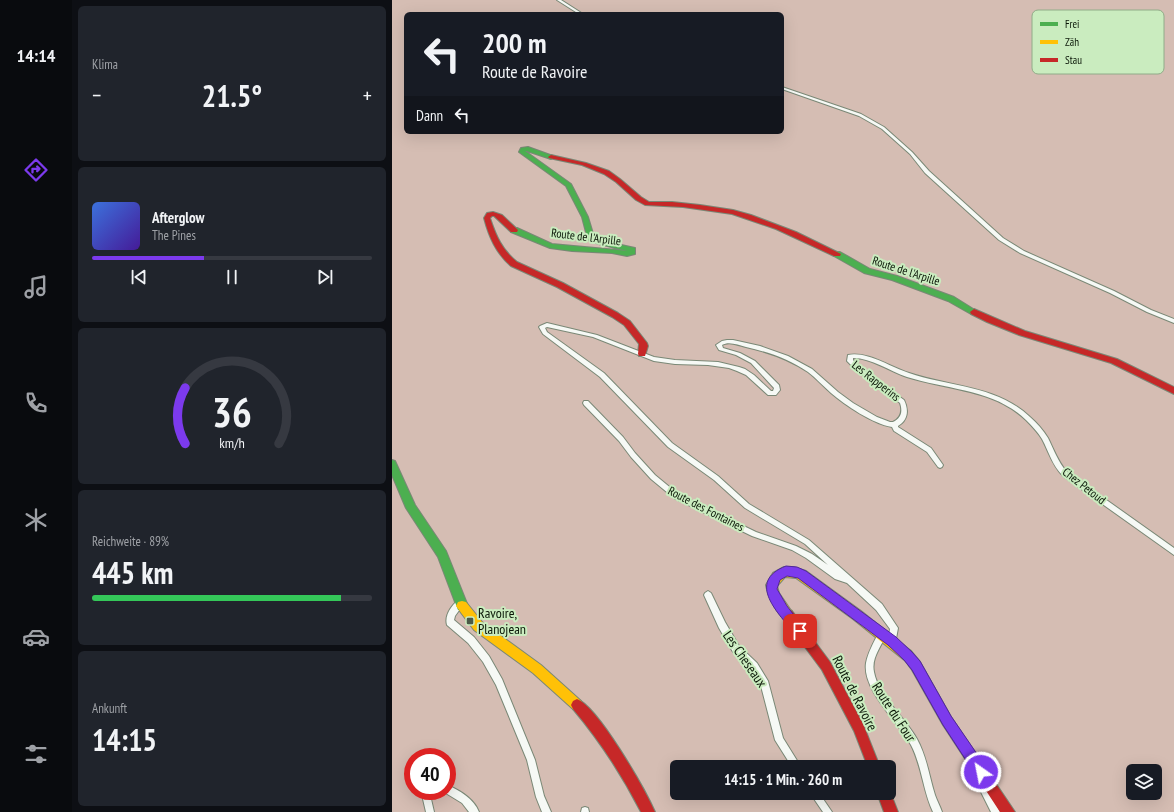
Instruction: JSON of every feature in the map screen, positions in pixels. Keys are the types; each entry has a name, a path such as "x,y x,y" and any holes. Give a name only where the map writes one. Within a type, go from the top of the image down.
{"street":[{"path":"559,0 578,12"},
{"path":"784,89 860,116 883,128 911,153 927,172 966,208 1001,239 1017,249 1112,292 1148,311 1174,321"},
{"name":"Route de l'Arpille","path":"642,354 644,346 643,343 624,320 591,301 514,264 504,255 496,244 487,218 488,215 493,212 499,215 508,227 550,246 615,251 627,254 631,253 632,251 628,248 600,243 591,238 585,217 569,185 522,152 522,149 528,149 552,157 582,163 600,169 614,177 642,201 654,206 671,204 717,209 737,213 754,219 807,240 849,260 867,271 894,278 945,297 1007,328 1111,361 1136,371 1174,391"},
{"path":"892,641 894,628 879,607 851,581 807,542 747,506 716,478 670,445 602,375 545,333 542,328 547,325 576,331 614,343 630,351 667,361 725,365 739,369 751,376 770,393 774,393 777,388 757,365 738,354 720,349 719,345 731,341 764,349 810,371 844,400 885,424 894,425 896,429 928,450 940,465"},
{"name":"Les Rapperins","path":"850,356 850,361 856,367 902,402 905,409 904,415 898,424 894,425"},
{"name":"Chez Petoud","path":"850,356 868,360 910,375 973,389 1008,404 1026,416 1041,433 1056,464 1065,474 1174,552"},
{"name":"Route des Fontaines","path":"586,403 621,439 652,477 676,496 754,534 794,548 809,556 838,577 851,581"},
{"path":"392,464 407,501 415,514 433,536 461,602 472,620 546,677 583,712 625,767 648,812"},
{"name":"Route de Ravoire","path":"871,760 859,728 826,666 771,590 773,581 780,573 786,571 797,572 892,641 908,656 916,666 947,721 1008,812"},
{"name":"Les Cheseaux","path":"708,595 722,625 736,649 754,666 765,684 779,740 792,760"},
{"path":"461,602 451,616 450,622 474,644 486,659 499,682 530,760 540,797 546,812"},
{"name":"Route du Four","path":"882,634 870,659 870,674 876,688 914,743 931,797 938,812"},
{"path":"975,762 975,772 996,812"},
{"path":"456,794 465,800 475,812"},
{"path":"427,800 430,812"},
{"path":"819,800 828,812"},
{"path":"887,800 891,812"}],"shaded area":[{"path":"392,0 1174,0 1174,812 392,812"}],"traffic: fast":[{"path":"514,230 550,246 572,249 612,251 627,254 632,252 632,250 627,248 596,241 591,238 585,217 569,185 522,152 523,149 528,149 551,157"},
{"path":"837,254 867,271 894,278 951,299 974,312"},
{"path":"392,464 411,508 442,554 462,606"}],"traffic: slow":[{"path":"788,615 774,596 771,585 780,574 784,572 793,572 802,575 857,615 907,655"},
{"path":"462,606 478,626 537,669 577,705"}],"traffic: jam":[{"path":"551,157 584,164 599,169 614,177 638,199 647,204 683,205 733,212 778,227 837,254"},
{"path":"514,230 510,228 499,216 489,214 487,218 491,231 500,249 508,259 514,264 560,285 627,323 643,343 644,346 642,354"},
{"path":"974,312 1022,333 1114,361 1174,391"},
{"path":"788,615 826,666 859,728 871,760"},
{"path":"907,655 916,666 947,721 1008,812"},
{"path":"577,705 598,730 616,756 633,783 648,812"},
{"path":"887,800 891,812"}],"place":[{"name":"Ravoire, Planojean","path":"470,621"}],"route":[{"path":"800,631 782,610 771,590 771,585 776,576 786,571 797,572 802,575 892,641 908,656 924,679 947,721 981,772"}]}
